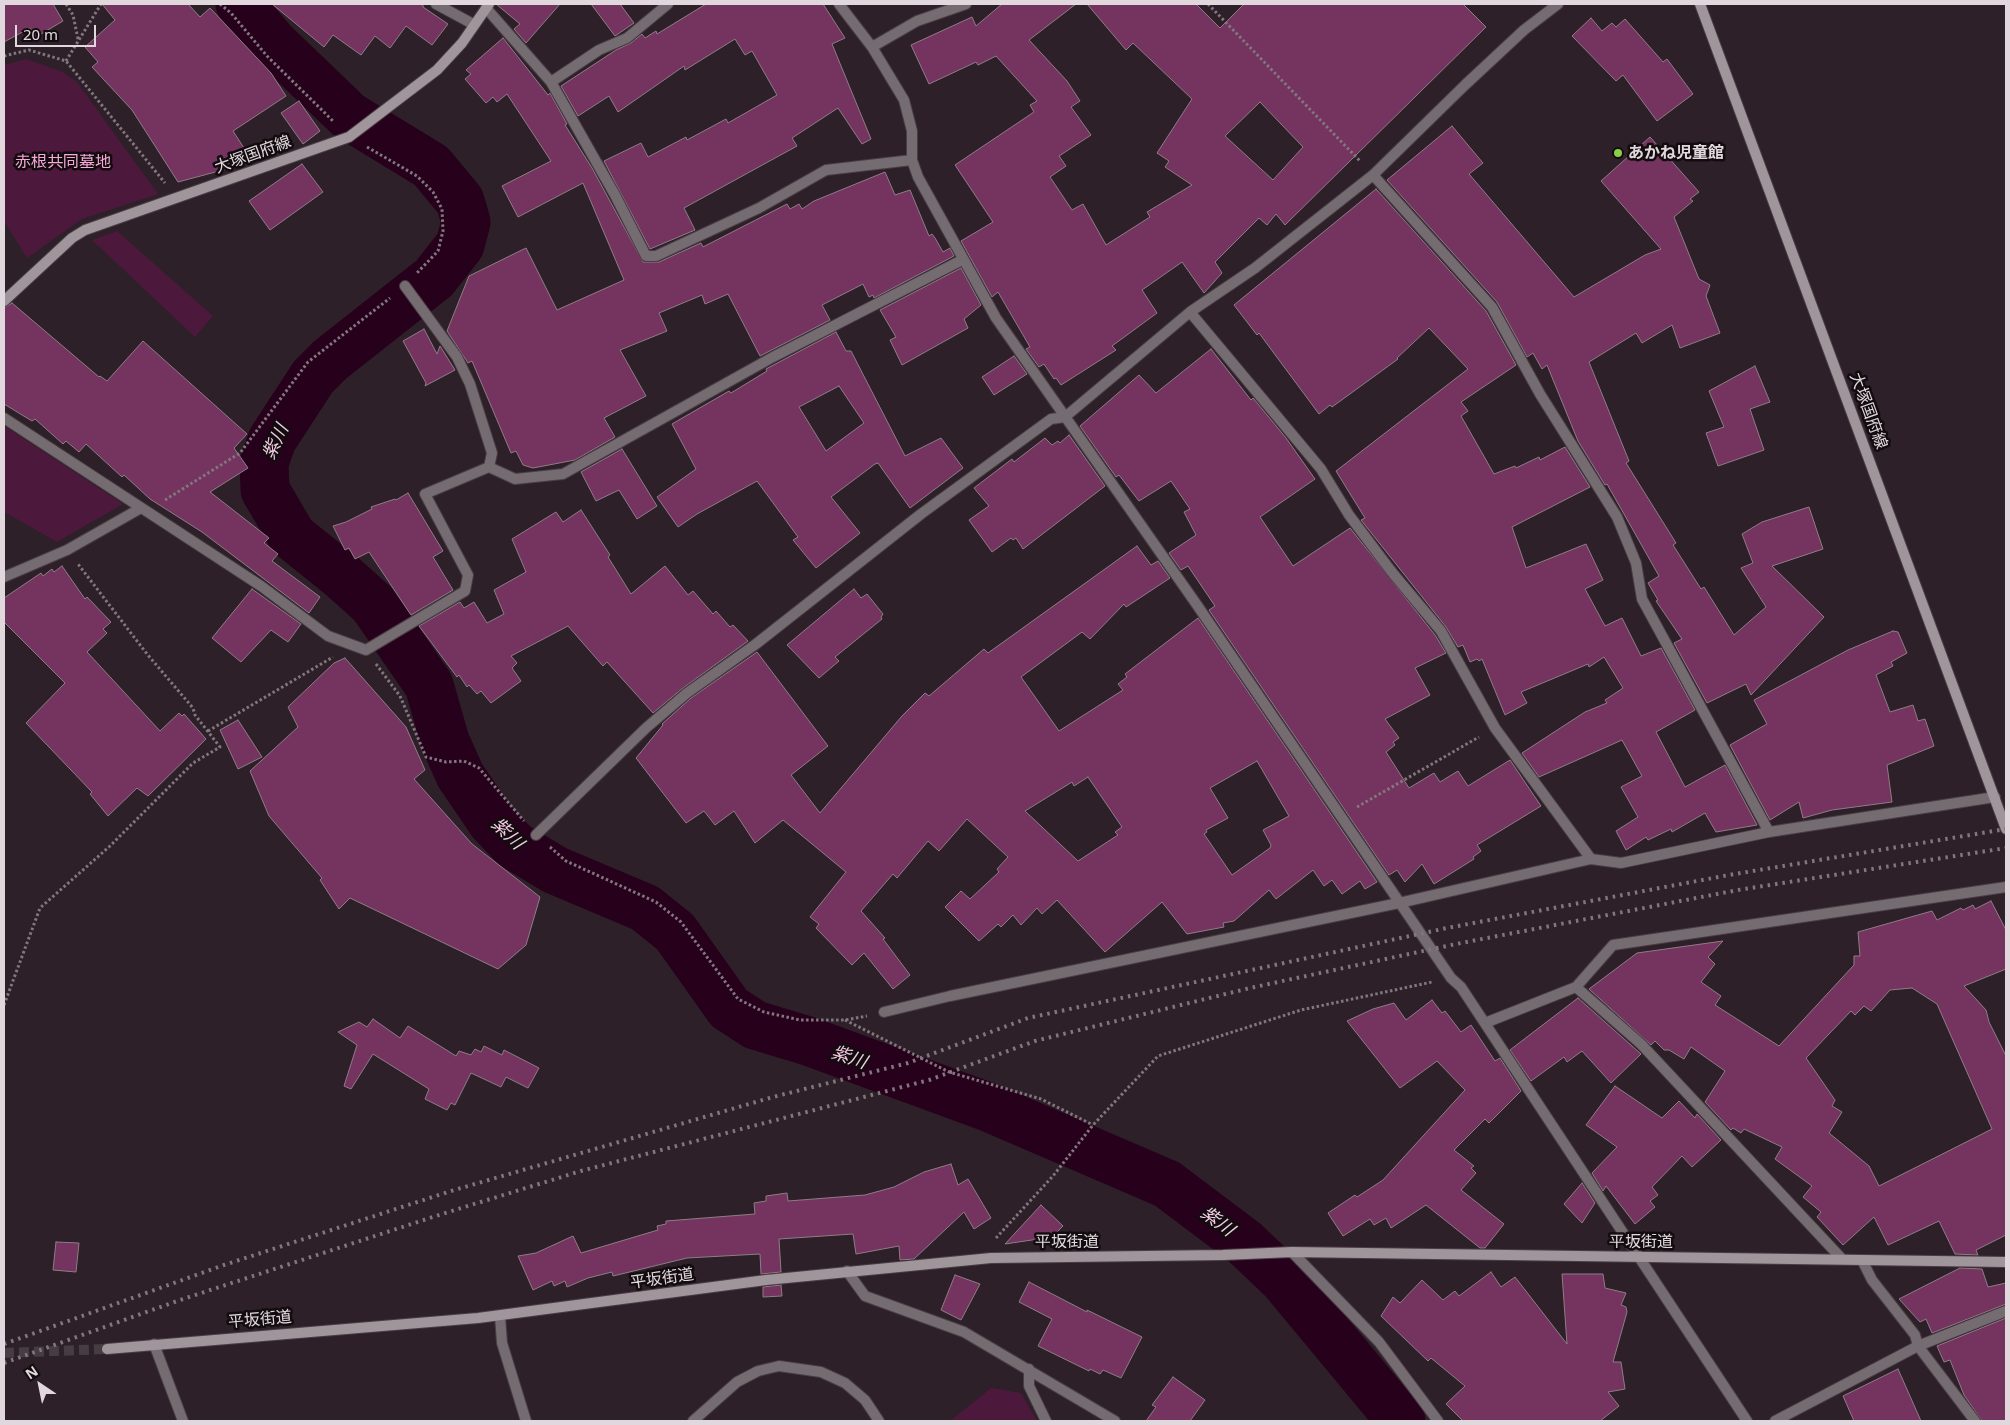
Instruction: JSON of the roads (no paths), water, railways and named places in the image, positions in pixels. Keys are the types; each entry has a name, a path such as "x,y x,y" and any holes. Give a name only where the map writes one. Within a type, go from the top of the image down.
{"street":[{"path":"436,4 473,24"},
{"path":"552,82 600,50 627,38 668,4"},
{"path":"839,4 872,48 904,100 912,131 912,160 918,177 962,260 996,318 1342,816 1451,978 1461,987 1747,1421"},
{"path":"872,48 917,21 966,4"},
{"path":"536,835 646,728 687,693 756,644 929,508 1051,419 1065,417 1190,312 1255,268 1374,175 1524,30 1558,4"},
{"name":"大塚国府線","path":"1700,4 2006,829"},
{"path":"488,6 552,82 611,187 646,256 656,256 759,208 826,170 912,160"},
{"name":"大塚国府線","path":"4,301 78,234 103,223 352,134 376,118 437,70 462,43 473,24 488,6"},
{"path":"1374,175 1492,307 1540,394 1616,517 1636,563 1642,599 1769,832"},
{"path":"4,418 261,586 328,636 366,650 465,592 468,575 425,494 489,467 516,479 563,474 773,357 962,260"},
{"path":"405,286 457,357 470,384 492,453 489,467"},
{"path":"1190,312 1321,469 1349,516 1391,571 1441,630 1495,728 1591,859"},
{"path":"4,576 67,550 144,509"},
{"path":"884,1012 950,996 1399,903 1591,859 1621,863 1769,832 1995,798"},
{"path":"1485,1023 1576,987 1613,945 2006,887"},
{"path":"1576,987 1641,1044 1842,1259"},
{"path":"1292,1252 1379,1342 1438,1421"},
{"name":"平坂街道","path":"107,1349 500,1316 847,1271 991,1258 1222,1255 1292,1252 2006,1262"},
{"path":"1862,1260 1872,1280 1916,1335 1918,1346 1975,1421"},
{"path":"847,1271 865,1296 964,1332 1115,1421"},
{"path":"1775,1421 1918,1346 2006,1311"},
{"path":"500,1316 502,1344 526,1421"},
{"path":"154,1344 183,1421"},
{"path":"692,1421 738,1382 758,1371 779,1366 821,1372 845,1383 865,1400 880,1421"},
{"path":"1029,1369 1029,1386 1046,1421"}],"waterway":[{"name":"紫川","path":"240,4 273,43 349,116 431,166 460,201 466,222 460,245 434,278 330,360 313,377 272,440 264,463 265,490 292,536 373,604 429,685 445,741 460,775 492,822 515,846 555,870 645,908 675,932 729,1008 755,1025 808,1041 988,1107 1167,1184 1244,1242 1284,1280 1401,1421"}],"tunnel":[{"path":"4,1353 107,1349"}],"railway":[{"path":"4,1344 224,1265 451,1191 773,1097 908,1063 1028,1018 1447,928 1729,875 2006,829"},
{"path":"4,1363 180,1300 442,1214 581,1171 929,1080 1035,1041 1250,988 1456,944 1738,890 2006,848"}],"place":[{"name":"あかね児童館","path":"1618,153"}],"park label":[{"name":"赤根共同墓地","path":"63,162"}]}
